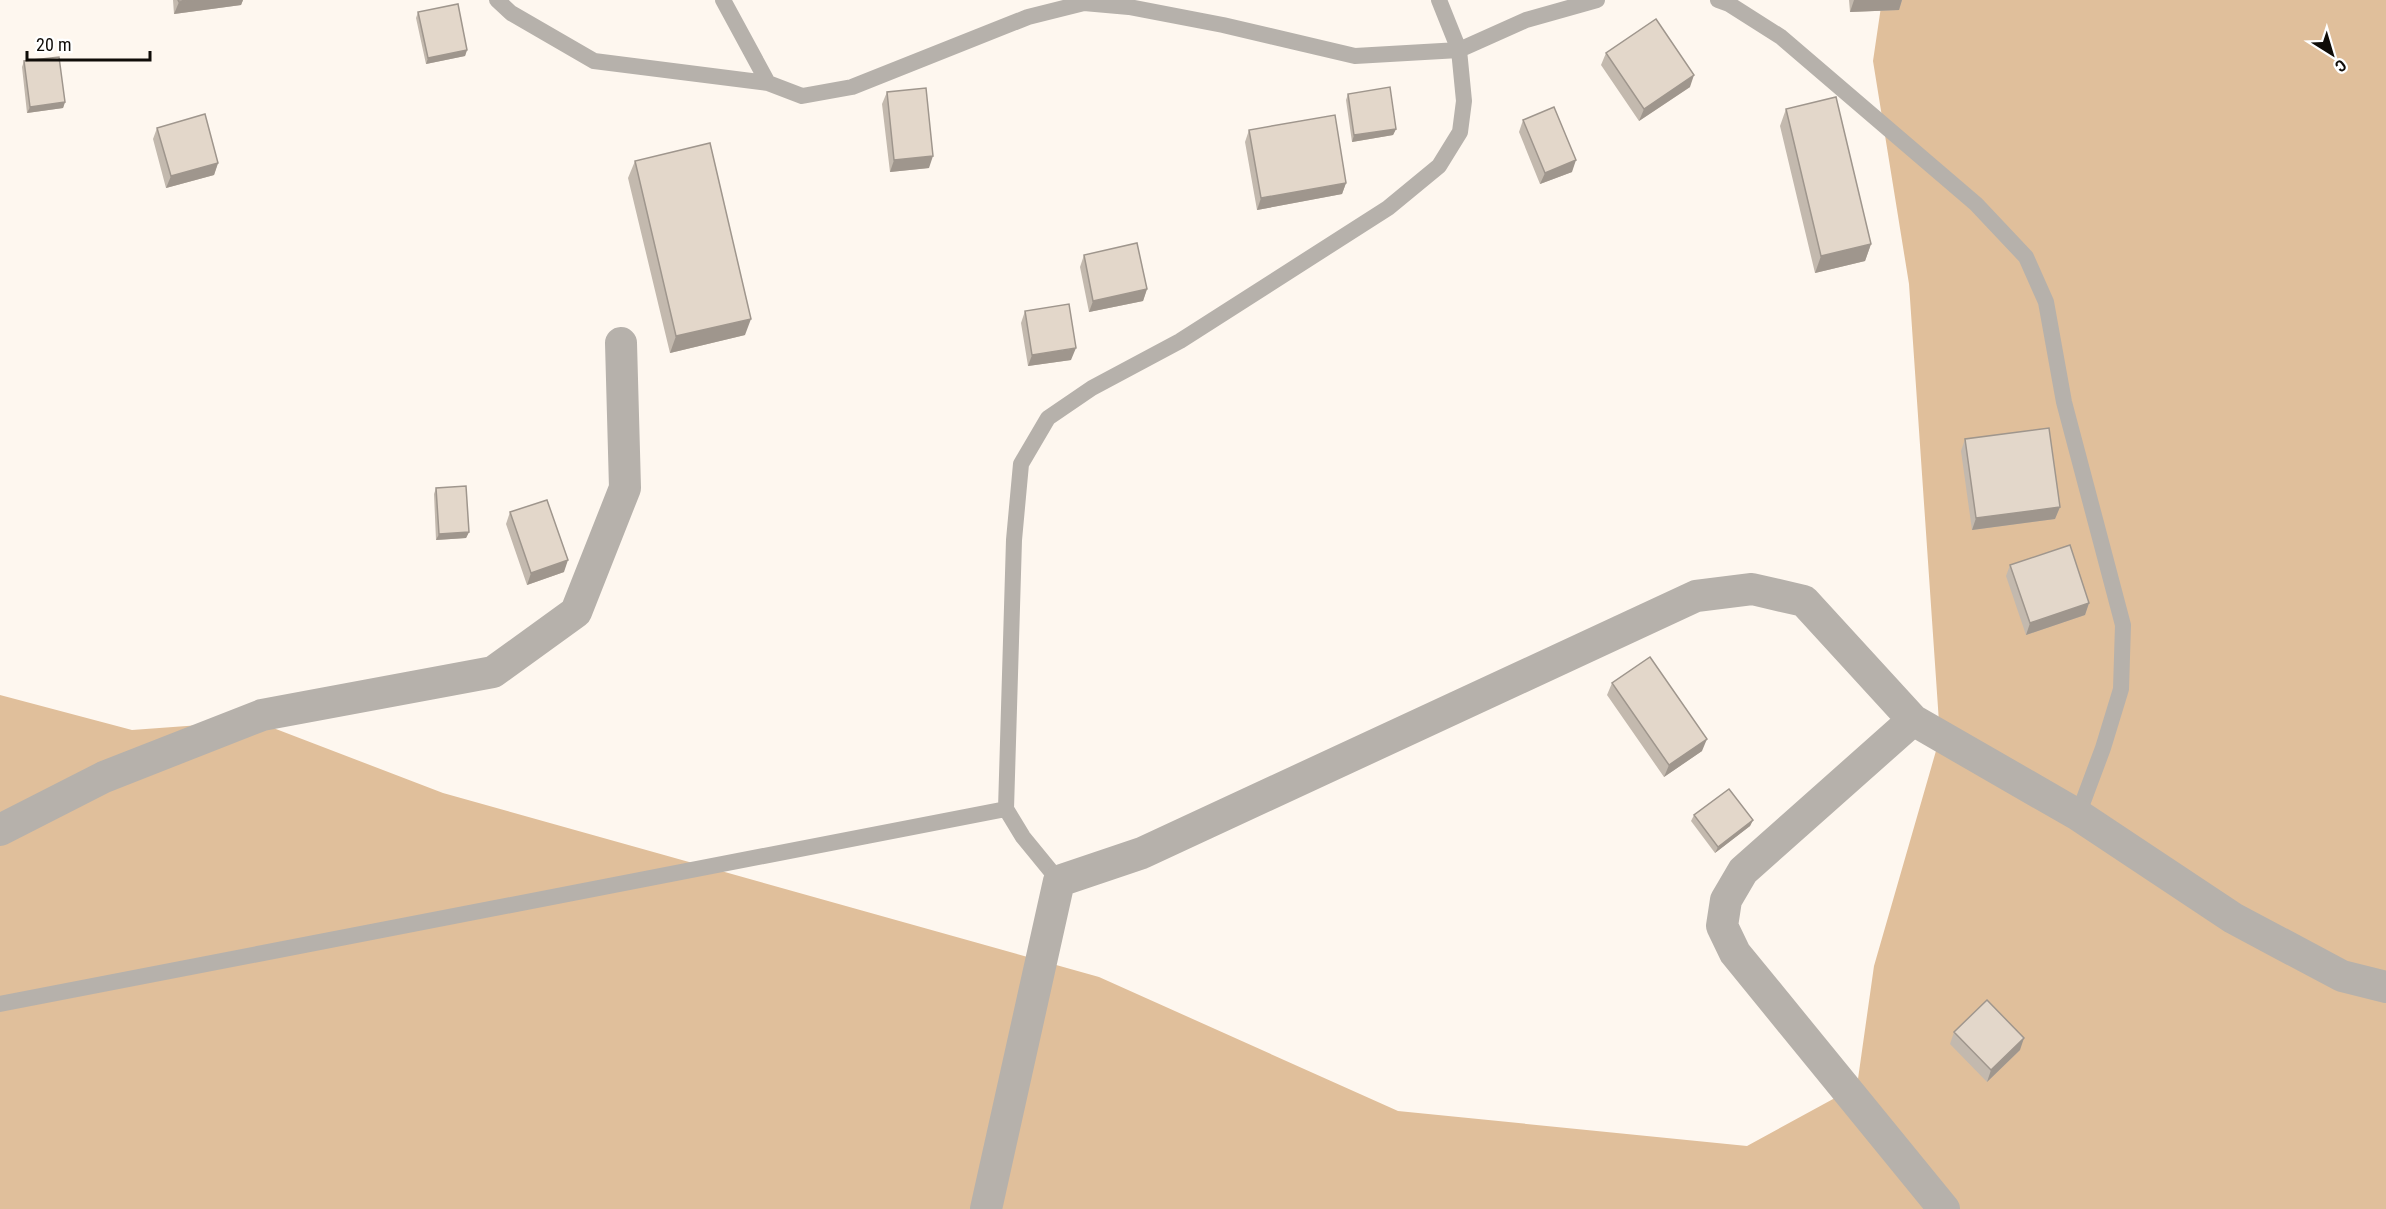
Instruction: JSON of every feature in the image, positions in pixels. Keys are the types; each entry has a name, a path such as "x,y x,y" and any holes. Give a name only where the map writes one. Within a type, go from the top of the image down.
{"street":[{"path":"0,830 104,777 262,716 493,672 576,612 625,488 621,343"},
{"path":"986,1209 1059,881 1142,853 1696,596 1752,589 1804,601 1913,720 2078,815 2233,918 2342,976 2386,987"},
{"path":"1913,720 1743,871 1726,900 1722,926 1734,953 1944,1209"}],"lane":[{"path":"497,0 511,13 594,61 768,83 802,96 852,87 1028,17 1084,3 1129,7 1223,25 1355,56 1460,50 1526,20 1597,0"},
{"path":"723,0 768,83"},
{"path":"1059,881 1023,837 1006,809 1014,540 1021,464 1048,418 1092,388 1180,341 1388,208 1439,166 1460,132 1464,101 1460,50 1439,0"},
{"path":"1718,0 1781,37 1976,204 2026,257 2046,302 2064,402 2123,625 2121,689 2103,748 2078,815"},
{"path":"0,1004 1006,809"}],"shaded area":[{"path":"1882,0 2386,0 2386,1209 0,1209 0,695 132,730 255,721 443,793 1099,977 1398,1111 1747,1146 1857,1086 1874,966 1940,737 1909,284 1873,61"}],"building":[{"path":"458,4 467,50 428,58 418,12"},
{"path":"1656,19 1694,75 1644,109 1606,53"},
{"path":"59,57 65,102 30,107 24,61"},
{"path":"1390,87 1396,129 1354,135 1348,94"},
{"path":"926,88 933,156 894,160 887,92"},
{"path":"1836,97 1871,244 1821,256 1786,109"},
{"path":"1554,107 1576,160 1545,173 1523,120"},
{"path":"205,114 218,163 171,176 157,128"},
{"path":"1335,115 1346,183 1261,198 1249,130"},
{"path":"710,143 751,319 676,336 635,161"},
{"path":"1137,243 1147,289 1093,301 1084,255"},
{"path":"1069,304 1076,348 1032,355 1025,311"},
{"path":"2049,428 2060,507 1976,518 1965,439"},
{"path":"466,486 469,532 439,534 436,488"},
{"path":"547,500 568,560 531,573 510,512"},
{"path":"2070,545 2089,603 2030,623 2010,565"},
{"path":"1650,657 1707,739 1669,765 1612,683"},
{"path":"1729,789 1753,820 1718,847 1694,815"},
{"path":"1987,1000 2024,1038 1991,1070 1954,1032"}]}
